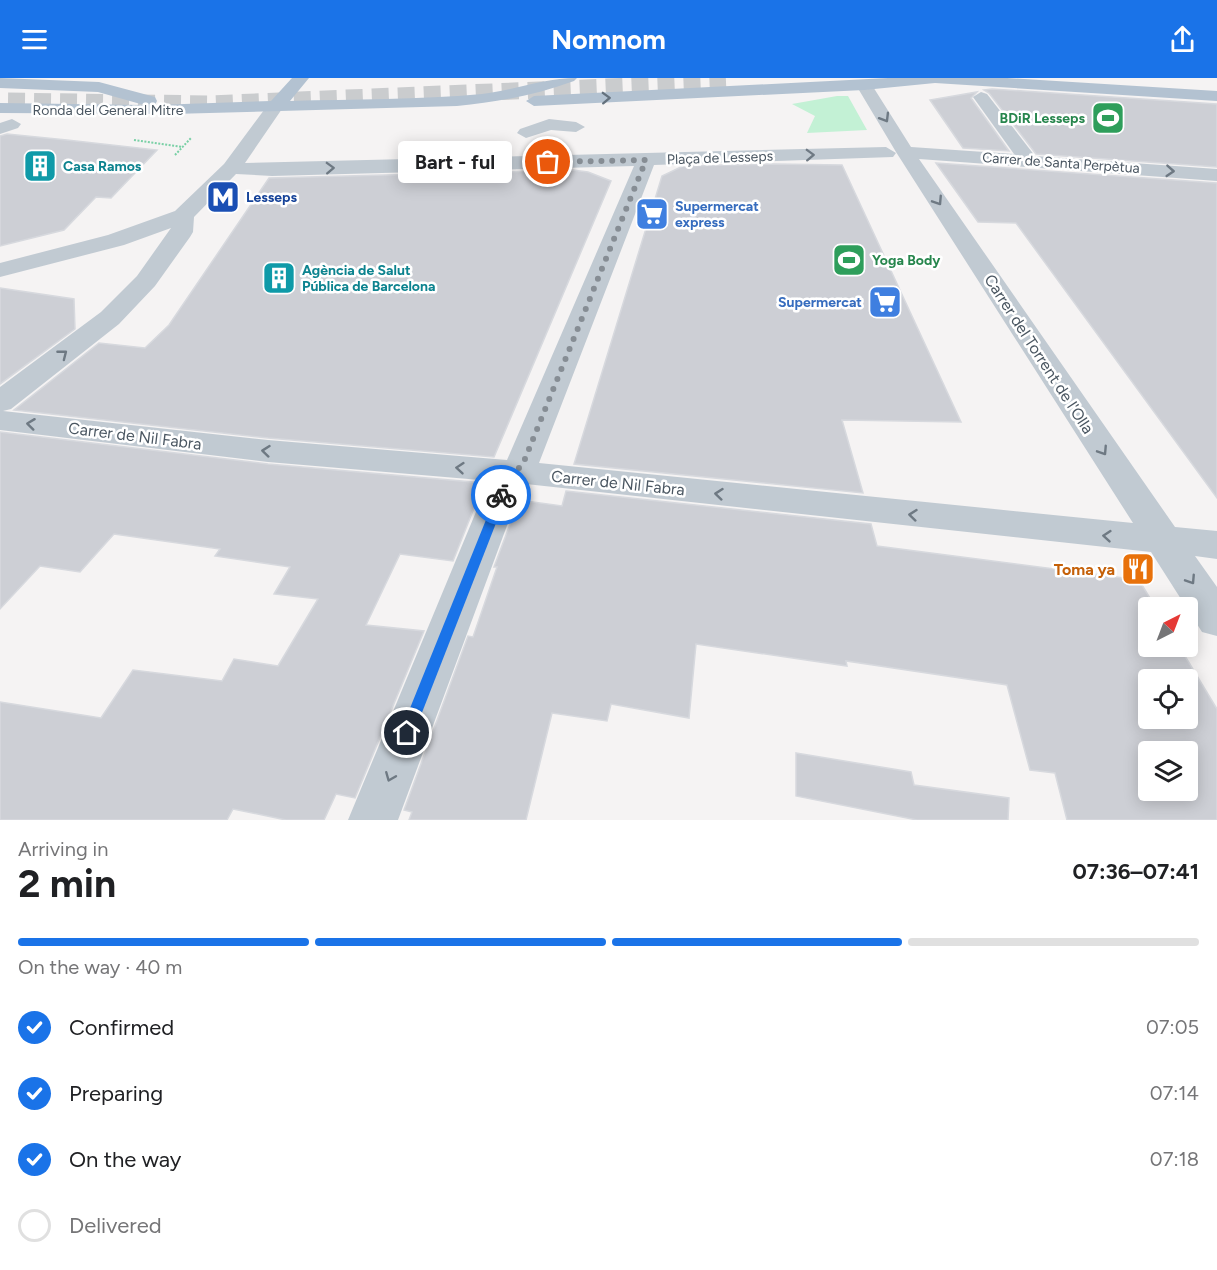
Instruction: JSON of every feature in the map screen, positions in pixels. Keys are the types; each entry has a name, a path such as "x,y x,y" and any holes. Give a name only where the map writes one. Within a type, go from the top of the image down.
{"main road":[{"path":"276,106 301,78"},
{"path":"463,100 513,93 568,78"},
{"path":"726,82 816,78"},
{"path":"276,106 463,100 534,101 935,78 1217,96"},
{"path":"1092,78 1217,87"},
{"name":"Ronda del General Mitre","path":"3,83 108,89 146,100 216,109"},
{"path":"59,111 98,100 108,89"},
{"name":"Ronda del General Mitre","path":"3,103 59,111 276,106"}],"street":[{"path":"3,83 22,78"},
{"name":"Carrer del Torrent de l'Olla","path":"862,82 896,153 1165,540 1217,620"},
{"path":"981,97 1028,160"},
{"path":"549,124 563,104"},
{"path":"0,270 116,240 183,216 231,168 276,106"},
{"path":"526,133 549,124 576,127"},
{"name":"Carrer de Santa Perpètua","path":"896,153 1028,160 1217,175"},
{"name":"Plaça de Lesseps","path":"231,168 272,170 896,153"},
{"path":"373,820 501,495 519,472 646,160"},
{"path":"0,402 110,318 146,281 182,232 183,216"},
{"name":"Carrer de Nil Fabra","path":"0,420 268,451 519,472 1108,536 1217,545"}],"path":[{"path":"175,155 194,134"}],"green space":[{"path":"848,96 867,130 807,133 815,116 792,104"}],"building":[{"path":"984,90 1217,104 1217,167 1036,154 989,93"},
{"path":"977,92 971,98 1009,151 963,148 930,100"},
{"path":"7,134 157,150 111,198 96,197 64,230 0,246 0,136"},
{"path":"936,163 1217,183 1217,498 1016,223 978,222"},
{"path":"842,165 961,422 842,420 863,493 574,464 662,176 683,166"},
{"path":"573,170 588,172 611,181 494,457 268,438 14,410 99,343 145,348 169,325 269,178"},
{"path":"0,288 74,299 75,329 0,384"},
{"path":"0,432 268,464 484,483 453,561 400,554 366,625 424,631 355,798 336,794 324,820 286,820 233,809 227,820 0,820 0,702 101,718 133,670 222,681 234,659 278,666 318,599 274,594 290,567 215,556 220,549 114,534 80,572 40,566 0,609"},
{"path":"566,491 871,524 877,546 1139,580 1149,597 1138,597 1138,657 1186,657 1193,669 1138,669 1138,729 1198,729 1198,678 1217,709 1217,820 1067,820 1055,773 1030,770 1007,685 846,661 847,666 696,644 689,718 611,704 607,721 552,713 526,820 409,820 412,812 404,810 468,636 473,637 497,567 494,567 519,500 562,506"},
{"path":"796,753 911,772 914,785 1009,798 1008,820 917,820 796,796"}],"tunnel":[{"path":"8,101 207,104 726,82"}],"way so far":[{"path":"501,495 519,472 525,459 646,160 548,162"}],"place":[{"name":"BDiR Lesseps","path":"1108,118"},
{"name":"Bart - ful","path":"548,162"},
{"name":"Casa Ramos","path":"40,166"},
{"name":"Lesseps","path":"223,197"},
{"name":"Supermercat express","path":"652,214"},
{"name":"Yoga Body","path":"849,260"},
{"name":"Agència de Salut Pública de Barcelona","path":"279,278"},
{"name":"Supermercat","path":"885,302"},
{"name":"Toma ya","path":"1138,569"}],"route":[{"path":"407,733 501,495"}]}
